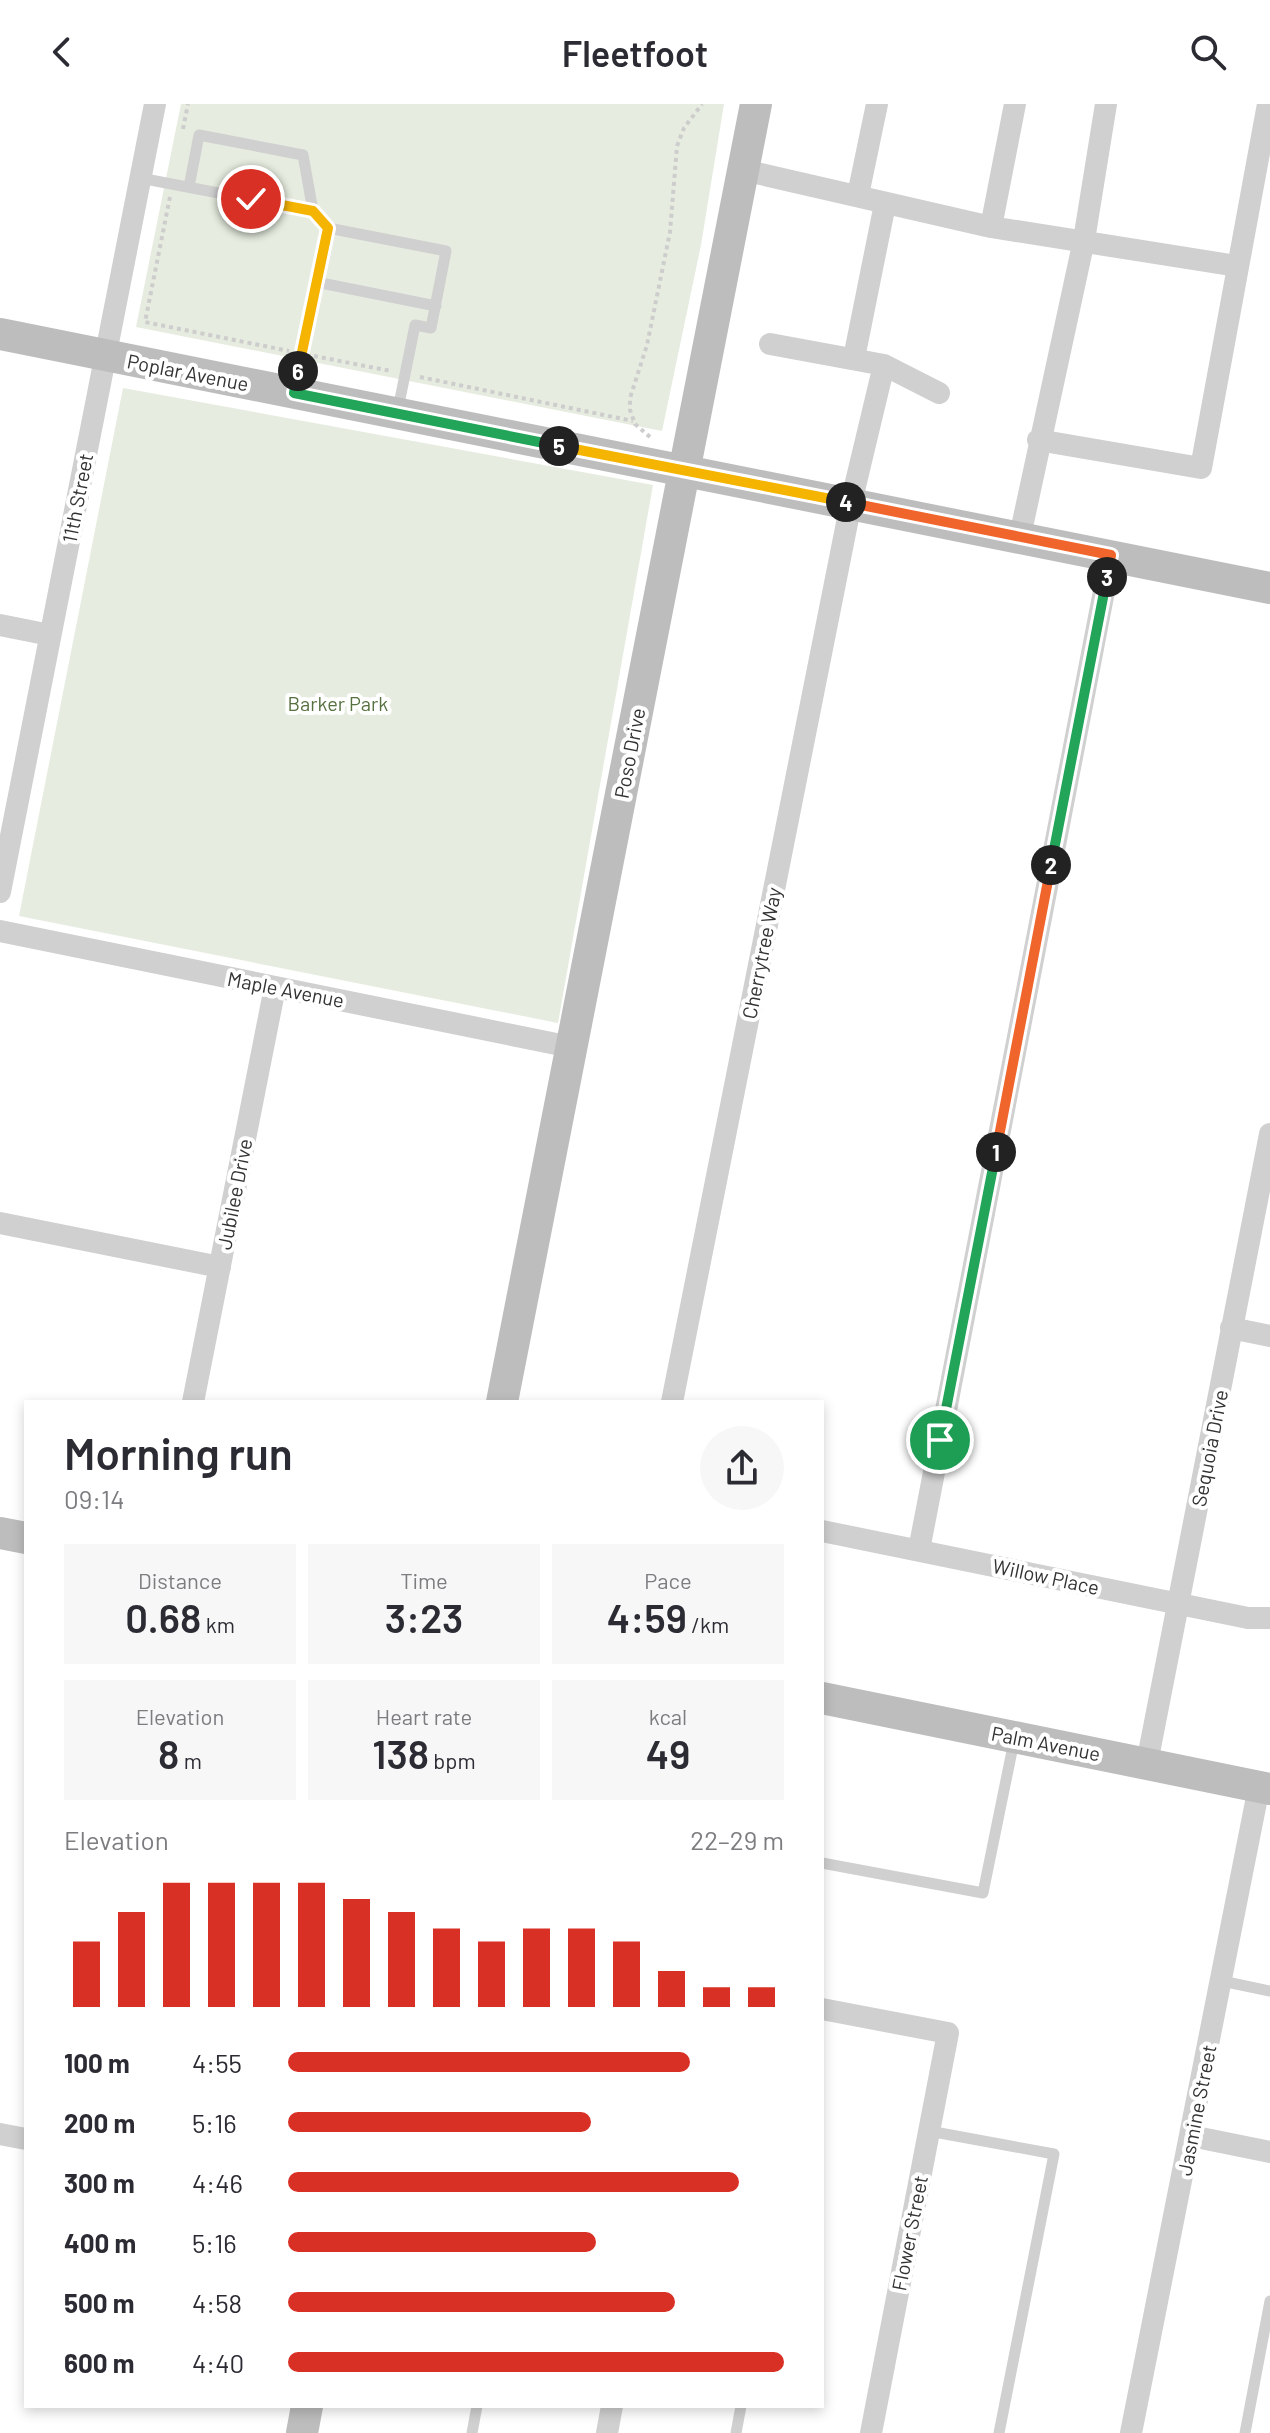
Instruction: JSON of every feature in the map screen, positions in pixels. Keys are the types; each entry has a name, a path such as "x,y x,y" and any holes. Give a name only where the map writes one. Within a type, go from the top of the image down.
{"main road":[{"name":"Poso Drive","path":"502,1400 756,104"},
{"name":"Poplar Avenue","path":"0,334 1270,588"},
{"path":"0,1533 24,1538"},
{"name":"Palm Avenue","path":"824,1698 1264,1788"},
{"path":"302,2433 307,2408"}],"street":[{"name":"11th Street","path":"0,892 155,104"},
{"path":"858,195 877,104"},
{"path":"991,227 1015,104"},
{"path":"1020,536 1038,440 1084,240 1106,104"},
{"path":"1038,440 1201,468 1268,104"},
{"path":"743,170 991,227 1237,266"},
{"path":"854,358 885,204"},
{"path":"770,344 884,365 939,393"},
{"name":"Cherrytree Way","path":"672,1400 851,503 884,365"},
{"path":"919,1550 1111,555"},
{"path":"0,625 50,635"},
{"name":"Maple Avenue","path":"0,931 571,1047"},
{"name":"Jubilee Drive","path":"193,1400 275,987"},
{"name":"Sequoia Drive","path":"1147,1763 1270,1134"},
{"path":"0,1223 220,1267"},
{"path":"1231,1328 1270,1336"},
{"name":"Willow Place","path":"824,1531 1248,1618 1270,1618"},
{"name":"Jasmine Street","path":"1131,2433 1264,1788"},
{"name":"Flower Street","path":"824,2009 948,2033 871,2433"},
{"path":"0,2134 24,2139"},
{"path":"1191,2136 1270,2152"},
{"path":"607,2433 612,2408"}],"lane":[{"path":"189,187 199,135 303,155 313,211 328,228 446,251 431,328 415,325 397,414"},
{"path":"140,178 313,211"},
{"path":"294,393 328,228"},
{"path":"316,282 436,306"},
{"path":"824,1863 983,1893 1015,1736"},
{"path":"1222,1981 1270,1991"},
{"path":"929,2131 1054,2154 999,2433"},
{"path":"1245,2433 1270,2301"},
{"path":"472,2433 477,2408"},
{"path":"736,2433 741,2408"}],"path":[{"path":"183,131 188,104"},
{"path":"656,439 641,432 635,424 630,398 645,351 668,243 677,146 684,128 702,104"},
{"path":"145,322 173,184"}],"green space":[{"path":"181,104 724,104 701,245 662,431 136,327"},
{"name":"Barker Park","path":"123,388 653,485 558,1023 19,916"}],"route":[{"path":"251,199 313,211 328,228 294,393 1111,555 940,1440"}]}
